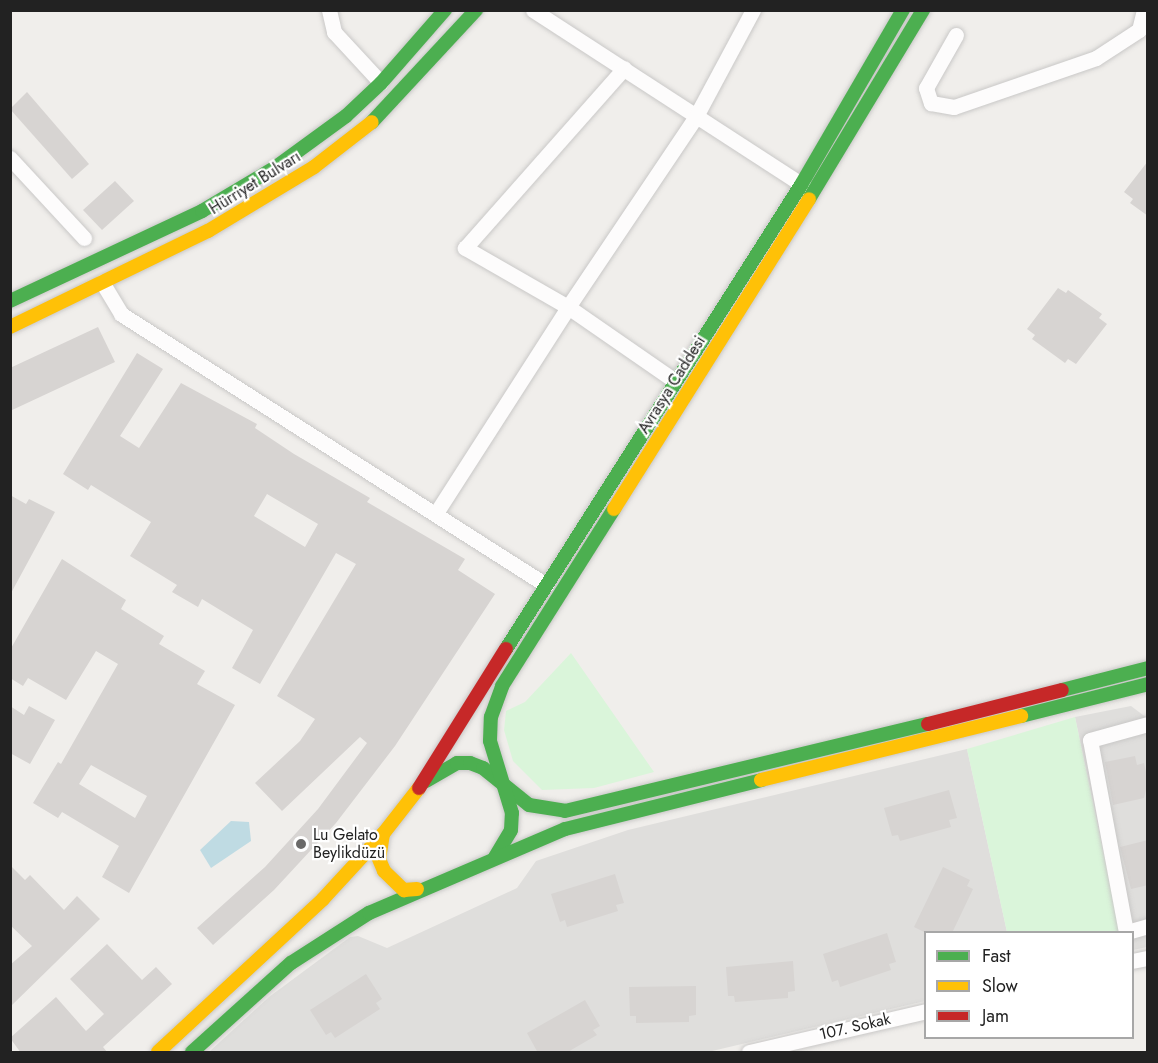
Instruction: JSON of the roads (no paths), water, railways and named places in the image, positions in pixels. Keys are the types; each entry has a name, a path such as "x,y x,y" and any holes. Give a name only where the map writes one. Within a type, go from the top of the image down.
{"street":[{"path":"328,10 334,32 381,83"},
{"name":"Hürriyet Bulvarı","path":"10,301 230,196 320,136 381,83 445,10"},
{"name":"Hürriyet Bulvarı","path":"10,327 244,212 347,144 394,100 476,10"},
{"path":"533,10 624,68 695,118 807,189"},
{"path":"436,513 568,307 695,118 753,10"},
{"path":"158,1053 323,899 383,834 421,785 675,381 807,189 903,10"},
{"name":"Avrasya Caddesi","path":"505,788 490,741 491,717 502,686 807,189 923,10"},
{"path":"956,34 926,88 932,103 954,107 1096,58 1138,30 1144,10"},
{"path":"624,68 465,248 568,307 675,381"},
{"path":"10,158 84,238"},
{"path":"102,282 121,314 546,585"},
{"path":"421,785 444,769 470,763 483,768 529,805 565,810 959,717 1148,668"},
{"path":"192,1053 291,963 369,913 417,889 565,829 1148,684"},
{"path":"1126,931 1090,740 1148,724"},
{"path":"495,857 511,830 505,788"},
{"path":"383,834 379,860 384,871 404,890 417,889"},
{"path":"1132,931 1148,926"},
{"name":"107. Sokak","path":"749,1053 924,1011"}],"water":[{"path":"231,821 249,822 251,841 211,868 200,850"}],"place":[{"name":"Lu Gelato Beylikdüzü","path":"301,844"}]}
